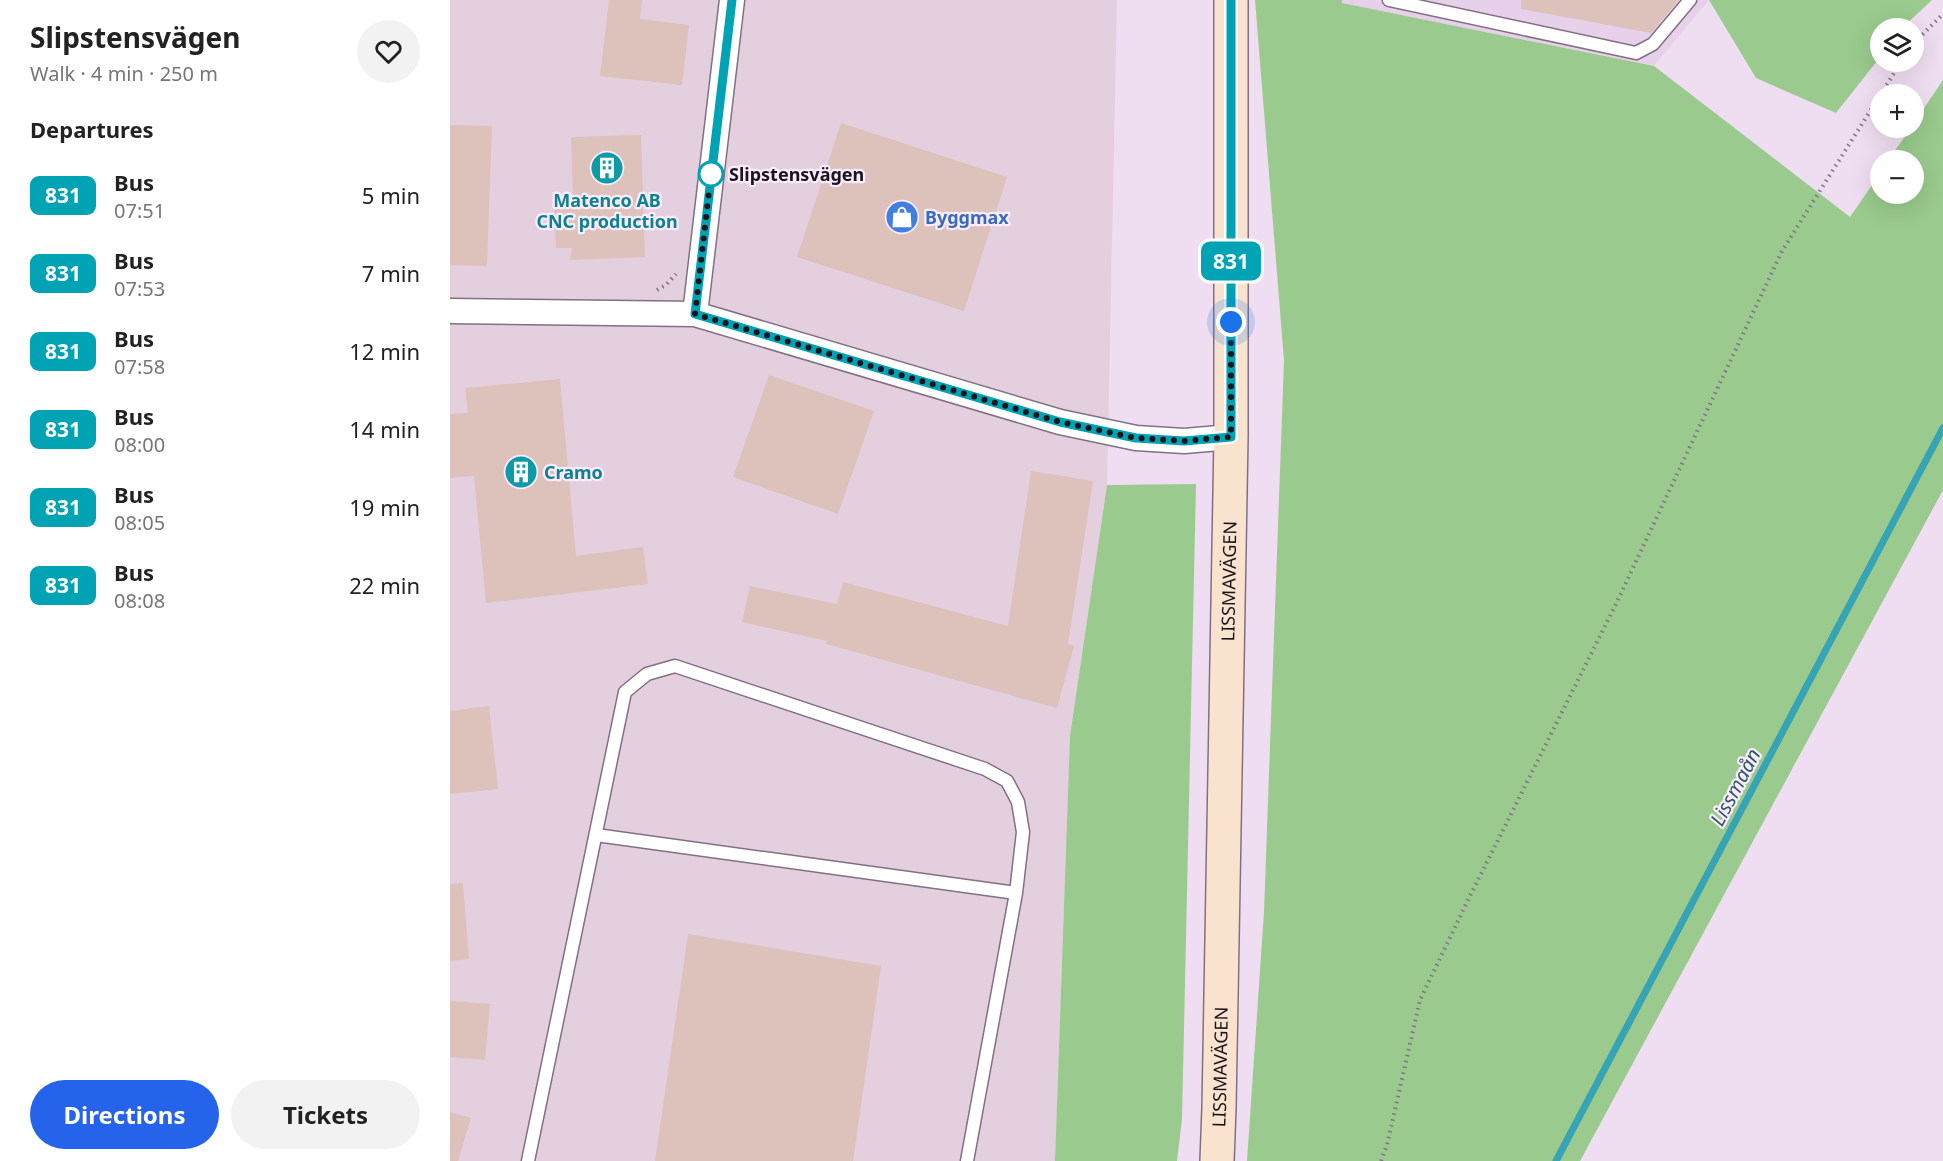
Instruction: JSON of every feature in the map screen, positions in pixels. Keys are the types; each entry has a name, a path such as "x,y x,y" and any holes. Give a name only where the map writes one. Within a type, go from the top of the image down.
{"street":[{"path":"695,314 732,0"},
{"name":"LISSMAVÄGEN","path":"1217,1161 1231,437 1231,0"},
{"path":"450,311 695,314 1060,422 1136,438 1184,441 1231,437"}],"lane":[{"path":"1389,0 1636,53 1653,44 1690,0"},
{"path":"528,1161 625,692 647,674 675,666 985,769 1007,781 1018,802 1023,832 1016,893 967,1161"},
{"path":"596,835 1016,893"}],"path":[{"path":"1924,32 1943,14"},
{"path":"1381,1161 1387,1145 1420,1000 1616,604 1782,251 1895,72"},
{"path":"650,294 666,285 676,274 678,266"}],"shaded area":[{"path":"450,0 1117,0 1107,485 1070,736 1055,1161 450,1161"},
{"path":"1342,0 1709,0 1654,66 1342,3"}],"green space":[{"path":"1255,0 1342,0 1342,3 1654,66 1850,217 1870,188 1870,204 1924,204 1924,150 1895,150 1904,138 1924,138 1924,108 1943,80 1943,490 1580,1161 1247,1161 1264,912 1284,360"},
{"path":"1709,0 1932,0 1913,18 1870,18 1870,70 1836,113 1756,78"},
{"path":"1196,484 1182,1119 1177,1161 1055,1161 1070,736 1107,485"}],"building":[{"path":"609,0 642,0 640,19 689,25 682,85 600,76"},
{"path":"1521,0 1679,0 1651,33 1521,9"},
{"name":"Byggmax","path":"841,123 1007,177 964,311 797,257"},
{"path":"450,125 492,126 487,266 450,265"},
{"name":"Matenco AB CNC production","path":"641,135 645,257 570,260 572,248 556,248 554,199 573,198 571,137"},
{"path":"769,375 874,411 838,514 733,477"},
{"name":"Cramo","path":"560,379 576,556 643,547 648,584 486,603 474,476 450,478 450,414 468,413 465,388"},
{"path":"1031,471 1093,481 1068,644 1074,646 1057,708 826,644 827,641 742,622 750,586 837,604 843,582 1008,626"},
{"path":"489,706 498,789 450,794 450,711"},
{"path":"463,883 469,959 450,961 450,884"},
{"path":"688,934 881,966 853,1161 655,1161"},
{"path":"450,1001 490,1004 485,1060 450,1057"},
{"path":"450,1112 471,1118 458,1161 450,1161"}],"waterway":[{"name":"Lissmaån","path":"1556,1161 1943,428"}],"bus line":[{"name":"831","path":"732,0 695,314 1060,422 1136,438 1184,441 1231,437 1231,0"}],"place":[{"name":"Matenco AB CNC production","path":"607,168"},
{"name":"Slipstensvägen","path":"711,174"},
{"name":"Byggmax","path":"902,217"},
{"name":"Cramo","path":"521,472"}],"route":[{"path":"711,174 695,314 1060,422 1136,438 1184,441 1231,437 1231,322"}]}
